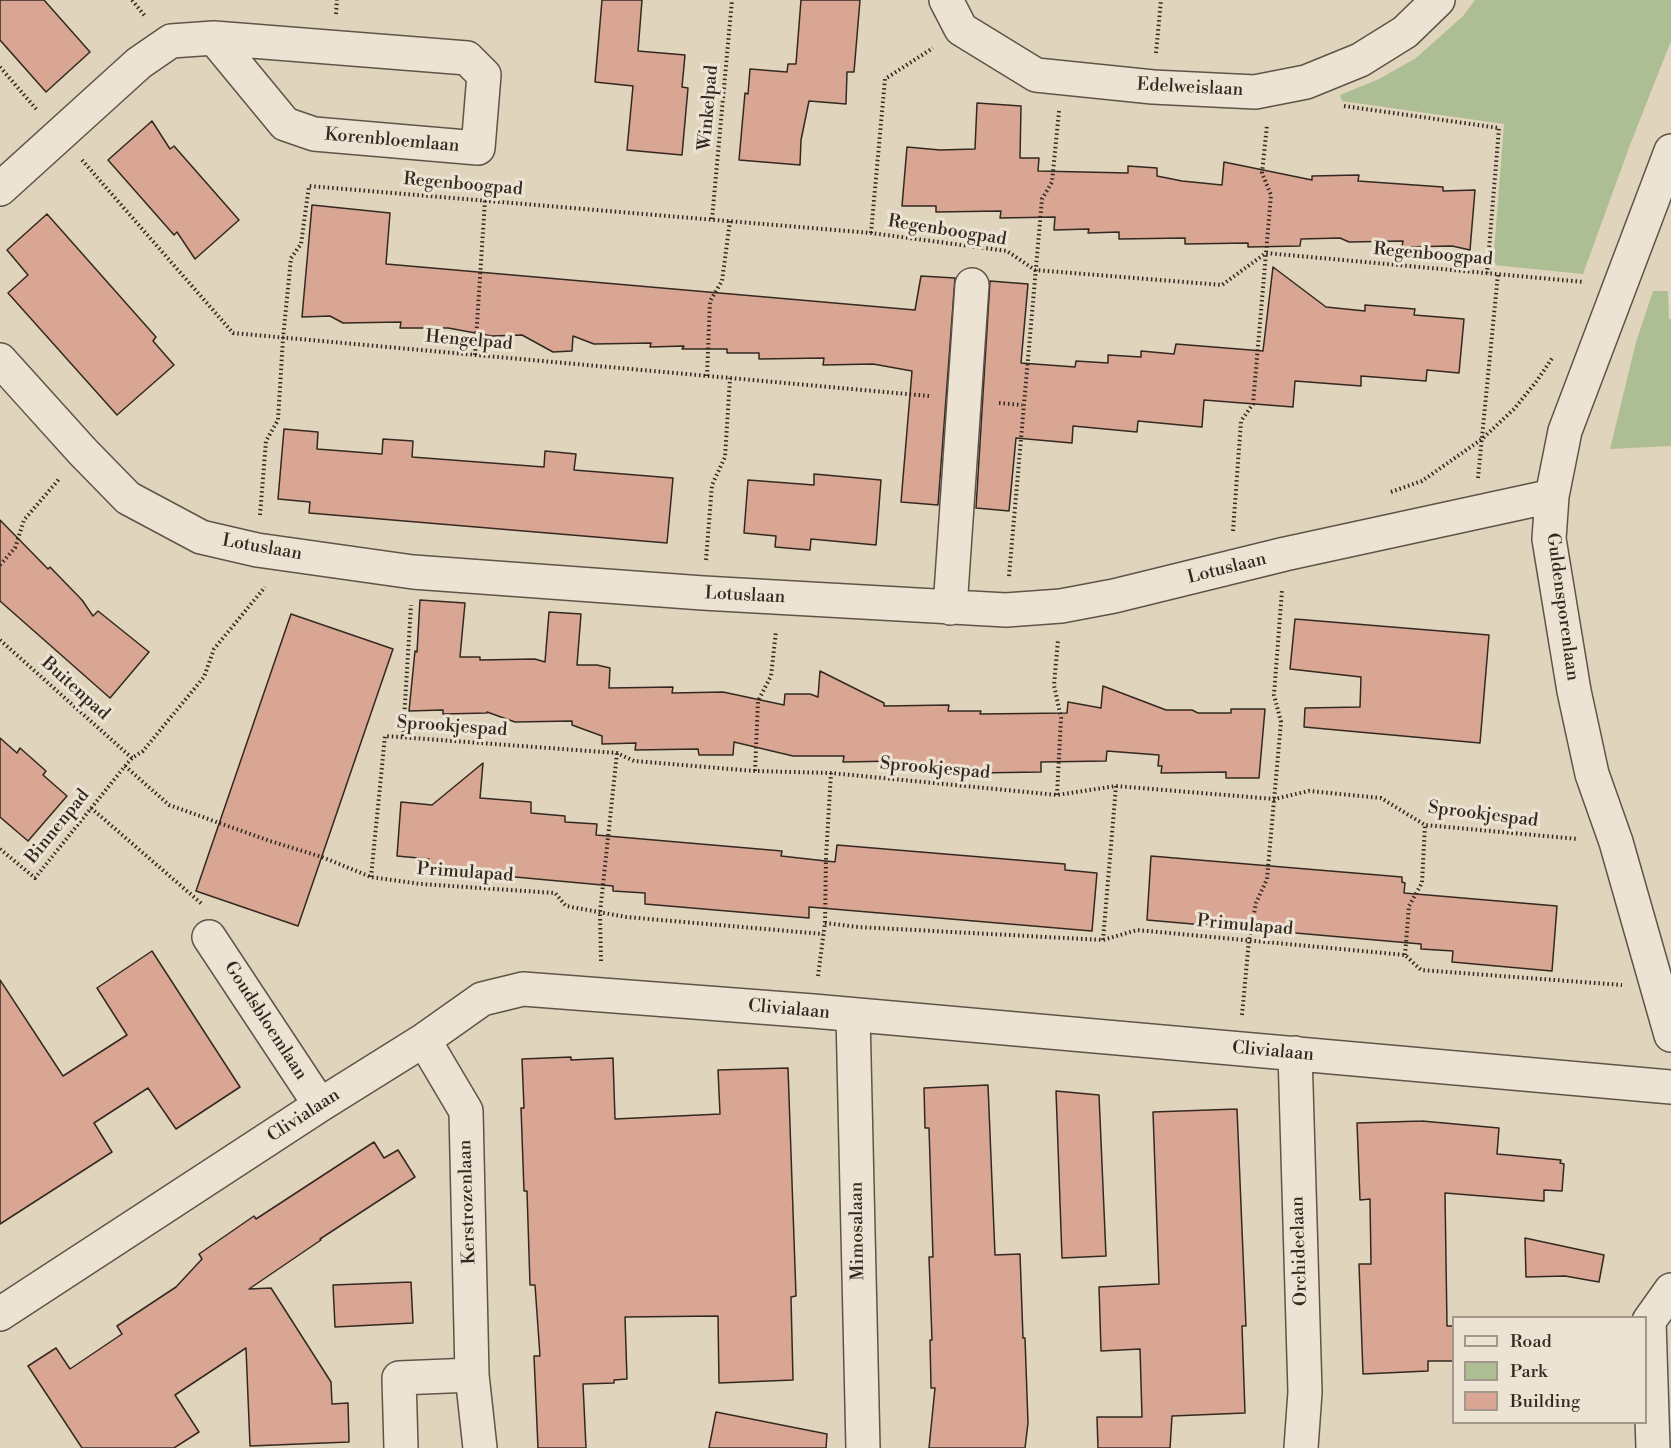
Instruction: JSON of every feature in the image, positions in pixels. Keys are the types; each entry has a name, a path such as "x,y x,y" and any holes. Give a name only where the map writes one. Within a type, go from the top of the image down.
{"street":[{"name":"Edelweislaan","path":"946,0 961,28 1036,75 1153,87 1255,92 1306,82 1359,60 1405,32 1438,0"},
{"name":"Korenbloemlaan","path":"0,189 139,63 171,41 214,38 467,58 484,75 478,148 314,134 285,124 214,38"},
{"name":"Guldensporenlaan","path":"1671,151 1565,431 1552,496 1549,539 1574,691 1592,774 1616,842 1671,1035"},
{"path":"950,608 972,285"},
{"name":"Lotuslaan","path":"0,360 128,498 201,537 256,550 413,572 780,598 1006,610 1061,606 1114,596 1285,554 1552,496"},
{"name":"Goudsbloemlaan","path":"209,937 320,1105"},
{"name":"Clivialaan","path":"0,1314 320,1105 424,1040 482,999 523,989 813,1011 1671,1088"},
{"name":"Mimosalaan","path":"853,1015 863,1448"},
{"name":"Kerstrozenlaan","path":"424,1040 466,1111 472,1375 480,1448"},
{"name":"Orchideelaan","path":"1295,1053 1305,1392 1301,1448"},
{"path":"1653,1448 1649,1321 1671,1290"},
{"path":"401,1448 399,1378 472,1375"}],"path":[{"name":"Winkelpad","path":"712,219 732,0"},
{"path":"1153,87 1161,0"},
{"path":"870,232 885,78 923,56 961,28"},
{"name":"Hengelpad","path":"0,67 233,333 964,400"},
{"path":"1321,76 1336,105 1499,128 1487,273"},
{"path":"1006,610 1042,199 1052,182 1062,78"},
{"path":"1230,569 1241,421 1253,404 1271,195 1262,173 1270,89"},
{"name":"Regenboogpad","path":"283,338 291,258 301,244 309,186 870,232 1007,251 1035,270 1222,285 1266,253 1586,282"},
{"path":"475,355 486,200"},
{"path":"707,376 710,301 722,281 730,220"},
{"path":"1581,293 1594,265 1628,266"},
{"path":"1474,512 1498,274"},
{"path":"256,550 266,441 278,420 283,338"},
{"path":"1390,493 1422,481 1482,439 1514,409 1553,357"},
{"path":"703,593 712,485 725,457 730,378"},
{"path":"0,565 15,548 24,520 83,452"},
{"name":"Binnenpad","path":"0,849 35,878 125,766 143,751 204,677 214,650 292,554"},
{"path":"1239,1048 1249,940 1256,903 1267,879 1281,722 1274,695 1285,554"},
{"path":"403,736 413,572"},
{"path":"755,771 758,701 771,676 780,598"},
{"path":"1057,795 1061,718 1054,685 1061,606"},
{"name":"Buitenpad","path":"0,640 132,758"},
{"name":"Sprookjespad","path":"371,877 385,736 617,753 634,761 755,771 831,773 1057,795 1116,786 1274,799 1308,791 1381,798 1425,825 1616,842"},
{"path":"601,995 600,913 617,753"},
{"name":"Primulapad","path":"125,766 169,805 322,857 371,877 421,884 555,893 566,906 626,917 823,934"},
{"path":"813,1011 825,923 831,773"},
{"path":"1103,940 1116,786"},
{"path":"91,808 225,923 209,937"},
{"path":"1405,955 1409,906 1422,883 1425,825"},
{"name":"Primulapad","path":"825,923 858,927 1103,940 1137,930 1405,955 1421,970 1658,988"}],"green space":[{"path":"1475,0 1671,0 1671,41 1583,274 1493,265 1504,124 1342,101 1340,95 1379,79 1416,58 1463,16"},
{"path":"1653,291 1668,291 1669,319 1671,319 1671,446 1610,449 1636,342"}],"building":[{"path":"0,0 44,0 90,52 46,92 0,40"},
{"path":"602,0 642,0 638,51 685,55 682,87 688,88 682,155 627,150 633,86 595,82"},
{"path":"801,0 860,0 854,72 847,72 846,104 809,101 801,140 800,165 739,160 745,93 748,94 750,69 787,72 788,64 796,64"},
{"path":"977,103 1021,106 1020,158 1039,158 1038,171 1128,173 1128,166 1157,168 1157,176 1222,185 1224,162 1312,180 1312,176 1359,175 1358,181 1443,187 1443,191 1475,190 1470,250 1452,246 1402,247 1403,241 1349,242 1340,238 1301,239 1300,246 1248,247 1248,243 1185,244 1185,238 1119,239 1119,232 1088,233 1089,229 1054,230 1055,217 1000,218 1001,211 936,212 936,206 902,206 907,147 940,150 975,149"},
{"path":"152,121 170,149 174,146 239,220 195,259 177,232 174,235 108,160"},
{"path":"312,205 390,213 386,264 915,310 921,276 955,278 938,505 901,502 912,371 873,364 823,365 824,358 759,359 759,353 727,353 727,349 682,349 684,346 650,347 651,343 594,344 573,336 572,351 553,352 522,335 492,336 448,328 400,328 401,322 343,323 330,316 302,317"},
{"path":"47,214 156,337 153,341 174,365 117,415 8,293 28,275 7,250"},
{"path":"1273,267 1326,307 1365,311 1365,305 1415,309 1414,315 1464,319 1459,373 1427,370 1426,381 1361,376 1361,386 1295,381 1293,407 1204,400 1202,427 1138,421 1137,432 1073,426 1072,443 1016,438 1009,511 976,508 990,281 1028,284 1021,363 1075,367 1076,361 1108,363 1108,355 1141,357 1141,351 1174,354 1176,344 1263,351"},
{"path":"284,429 318,432 317,449 382,454 383,439 413,441 412,457 544,467 545,451 576,454 574,470 673,478 667,543 309,513 310,502 278,499"},
{"path":"814,474 881,480 876,545 811,539 810,550 775,547 776,536 744,533 748,480 814,485"},
{"path":"0,520 82,600 93,616 98,611 149,652 110,698 0,601"},
{"path":"420,600 465,603 460,657 480,657 480,660 535,659 545,662 549,612 581,614 577,665 597,665 610,668 609,688 673,687 672,693 723,692 784,705 785,694 810,694 818,697 820,671 884,703 884,706 949,705 948,711 981,711 980,714 1067,713 1068,702 1101,708 1103,686 1166,710 1231,713 1231,709 1265,709 1259,778 1226,778 1226,772 1161,773 1162,766 1158,766 1159,755 1107,751 1106,761 1041,762 1041,772 974,773 975,767 922,767 897,761 843,762 844,756 793,756 734,742 733,755 699,755 698,749 635,750 636,743 602,744 602,736 572,725 572,721 515,722 487,712 443,714 443,710 409,711 415,651 417,652"},
{"path":"291,614 393,649 298,926 196,891"},
{"path":"1295,619 1489,635 1480,743 1304,727 1305,708 1360,707 1361,677 1290,669"},
{"path":"0,738 17,753 20,748 46,771 43,775 67,796 28,841 0,817"},
{"path":"483,763 480,798 531,802 531,813 565,816 565,822 597,824 596,835 782,851 781,856 835,862 837,845 1065,864 1065,870 1097,873 1092,931 809,907 809,918 645,904 645,893 613,891 613,886 428,869 429,859 397,856 401,802 432,805"},
{"path":"1151,856 1402,877 1402,882 1405,883 1404,893 1557,906 1552,971 1452,962 1453,951 1421,949 1421,944 1147,920"},
{"path":"152,951 240,1087 176,1129 148,1088 94,1123 112,1152 0,1224 0,980 63,1076 127,1035 97,988"},
{"path":"571,1057 571,1060 613,1058 615,1119 720,1114 718,1070 788,1068 796,1296 791,1297 793,1380 719,1383 718,1316 625,1317 627,1379 614,1380 614,1383 583,1384 586,1448 538,1448 534,1356 540,1356 535,1285 530,1285 527,1191 524,1191 522,1059"},
{"path":"988,1085 995,1255 1020,1254 1028,1423 1025,1448 929,1448 935,1388 931,1388 929,1257 933,1257 929,1128 925,1128 924,1088"},
{"path":"1056,1091 1099,1095 1106,1256 1062,1258"},
{"path":"1237,1109 1246,1326 1242,1326 1245,1413 1172,1416 1170,1448 1098,1448 1097,1417 1142,1417 1140,1349 1101,1351 1099,1287 1159,1284 1153,1112"},
{"path":"1422,1121 1499,1128 1497,1154 1561,1160 1560,1163 1564,1164 1562,1191 1544,1190 1544,1201 1445,1193 1447,1326 1452,1326 1452,1361 1428,1361 1428,1371 1363,1374 1359,1264 1371,1264 1370,1199 1360,1200 1357,1123"},
{"path":"374,1142 384,1158 398,1150 415,1177 249,1289 271,1288 331,1382 332,1404 348,1403 349,1442 250,1446 246,1348 175,1395 199,1432 174,1448 82,1448 28,1366 56,1348 70,1369 122,1334 117,1326 176,1287 202,1259 199,1254 254,1216 256,1219"},
{"path":"1525,1238 1604,1255 1599,1282 1565,1276 1526,1277"},
{"path":"411,1282 413,1323 335,1327 333,1285"},
{"path":"716,1412 827,1434 826,1448 709,1448"}]}
